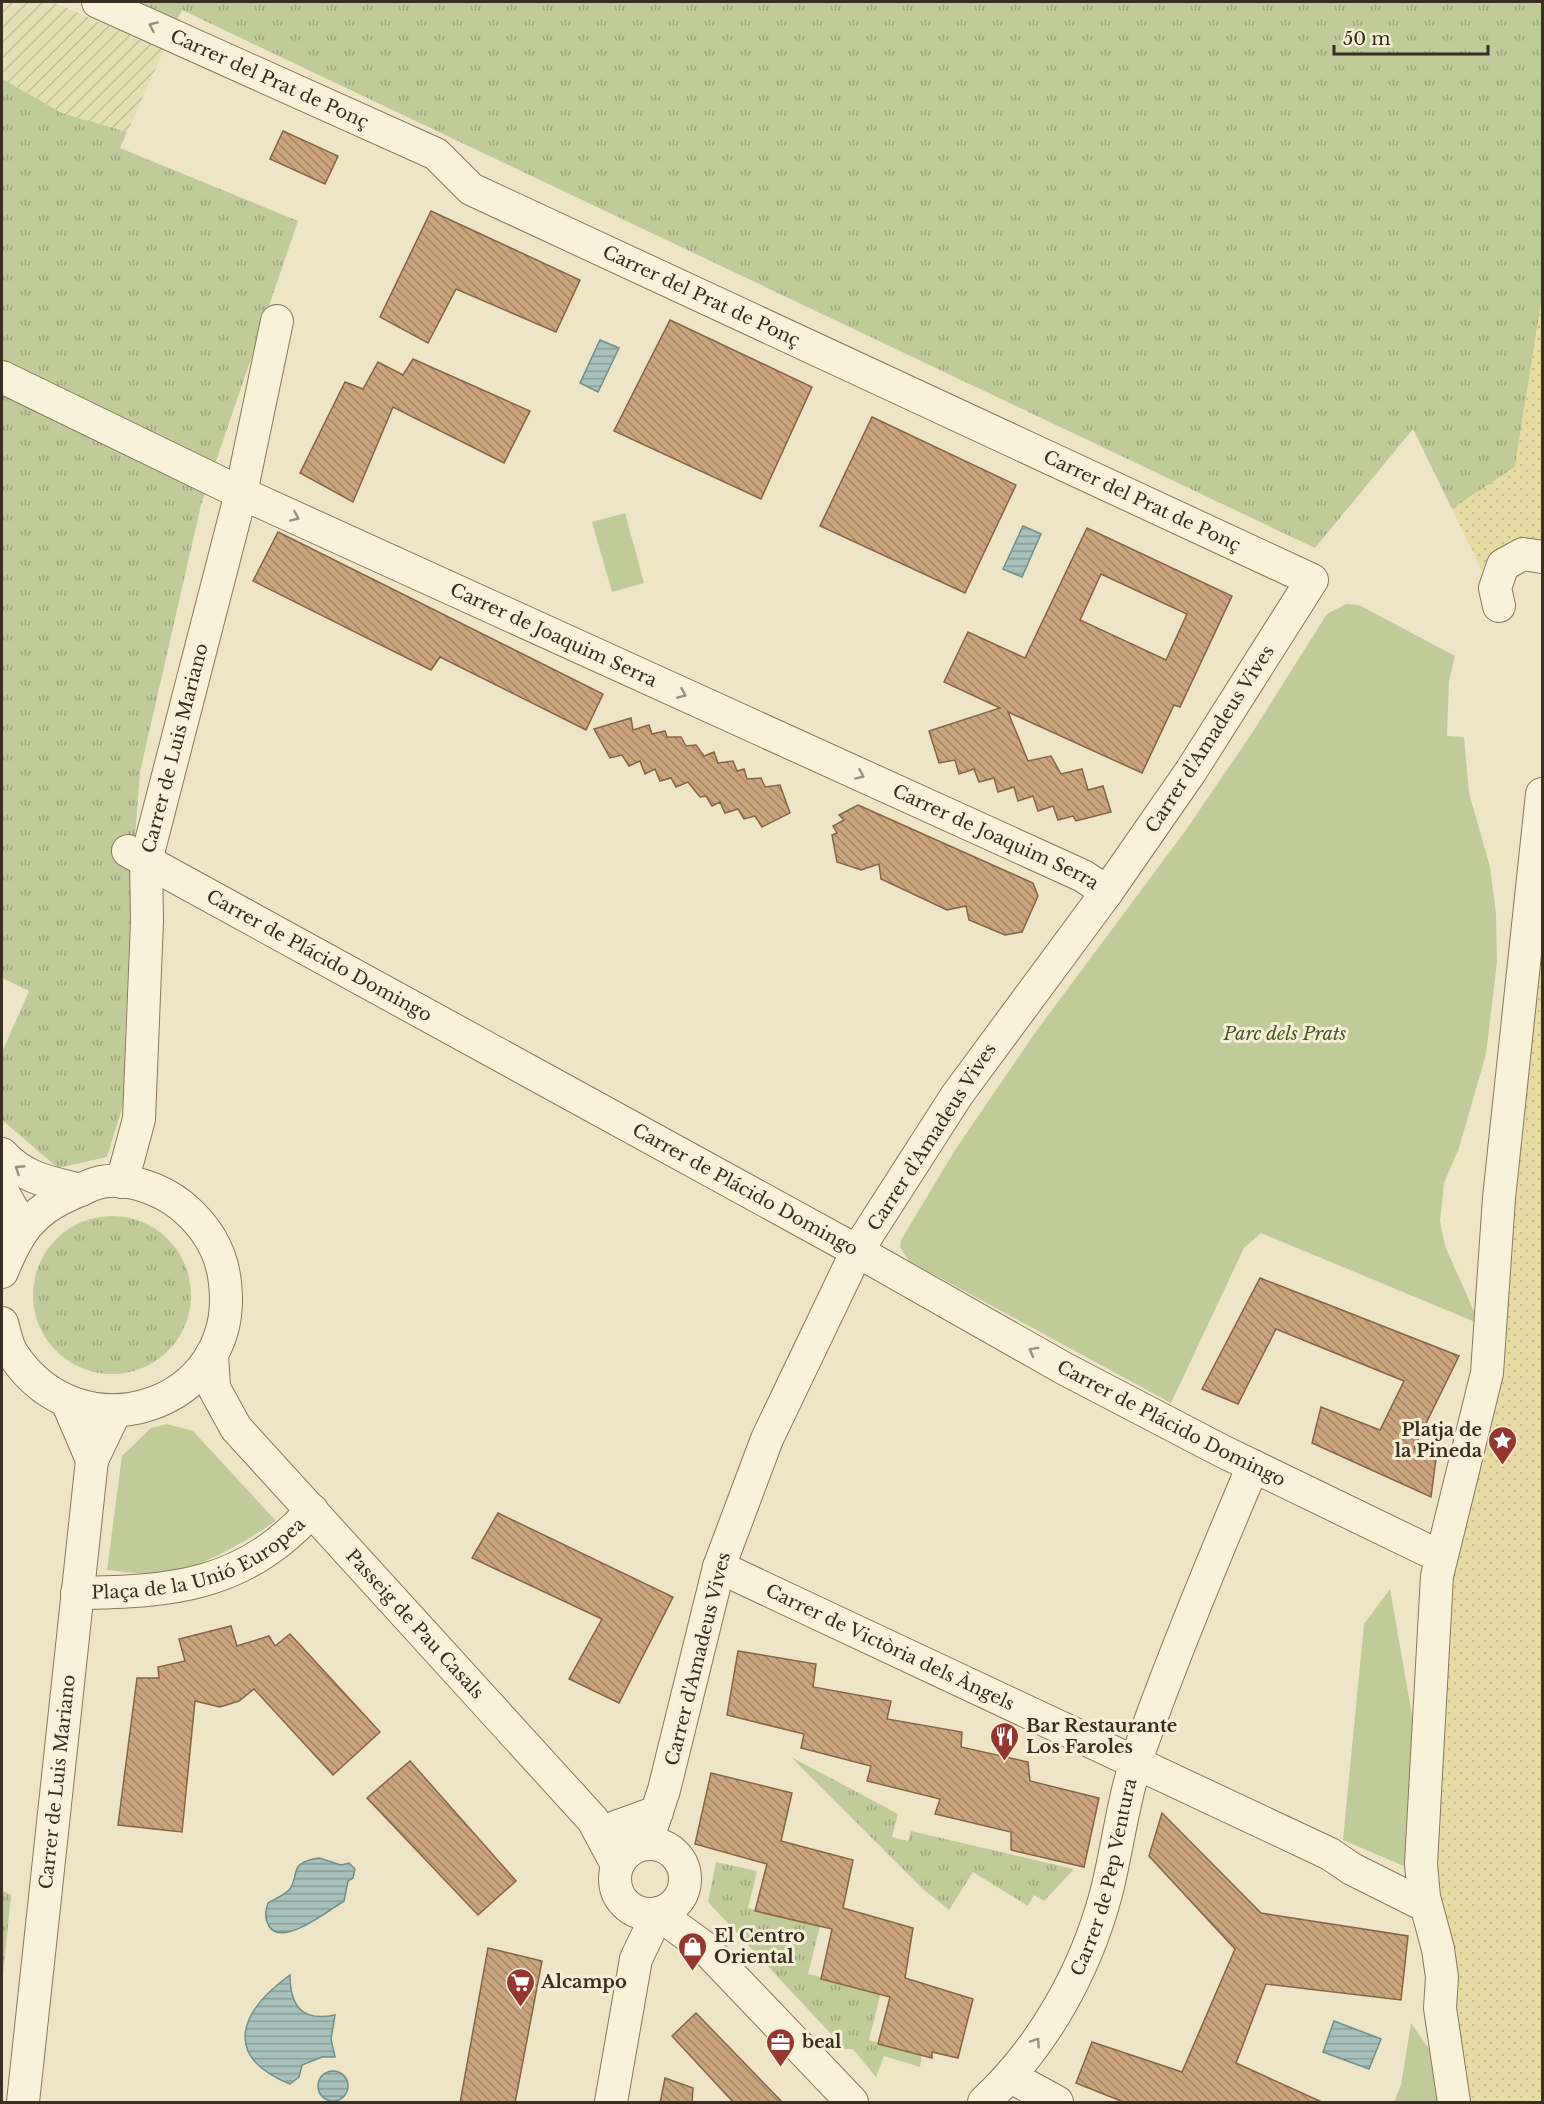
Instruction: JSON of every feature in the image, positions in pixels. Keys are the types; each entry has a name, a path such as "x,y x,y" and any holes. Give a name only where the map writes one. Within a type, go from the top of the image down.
{"street":[{"name":"Carrer del Prat de Ponç","path":"98,2 436,154 471,189 1312,580"},
{"name":"Carrer de Luis Mariano","path":"122,1182 139,1119 147,921 137,856 173,767 200,647 241,493 277,321"},
{"name":"Carrer de Joaquim Serra","path":"2,377 241,493 1083,876 1107,892"},
{"path":"1498,606 1495,588 1503,565 1523,554 1542,557"},
{"name":"Carrer d'Amadeus Vives","path":"658,1846 661,1801 718,1566 766,1439 857,1251 964,1085 1107,892 1191,771 1312,580"},
{"path":"1454,2103 1440,2008 1442,1977 1438,1948 1426,1906 1421,1864 1437,1576 1487,1373 1499,1198 1542,794"},
{"name":"Carrer de Plácido Domingo","path":"137,856 857,1251 1065,1369 1253,1466 1441,1557"},
{"path":"2,1154 15,1168 39,1180 81,1190"},
{"path":"2,1272 15,1239 33,1217 48,1206 101,1182 122,1182 161,1192 176,1201 197,1220 213,1242 224,1273 226,1307 212,1354 194,1376 167,1397 142,1407 115,1412 91,1410 68,1404 35,1382 11,1352 2,1323"},
{"path":"2,1191 13,1210 15,1239"},
{"name":"Passeig de Pau Casals","path":"212,1354 214,1388 236,1428 602,1825 617,1865"},
{"name":"Passeig de Pau Casals","path":"167,1397 205,1409 236,1428"},
{"name":"Carrer de Luis Mariano","path":"68,1404 92,1460"},
{"name":"Carrer de Luis Mariano","path":"22,2103 92,1460 115,1412"},
{"name":"Carrer de Pep Ventura","path":"984,2103 1011,2077 1054,2015 1090,1943 1107,1892 1136,1762 1253,1466"},
{"name":"Plaça de la Unió Europea","path":"77,1593 163,1590 243,1567 278,1543 312,1510"},
{"name":"Carrer de Victòria dels Àngels","path":"718,1566 1330,1854 1352,1869 1426,1906"},
{"path":"602,1825 661,1801"},
{"name":"Passeig de Pau Casals","path":"602,1825 658,1846"},
{"path":"697,1942 684,1888 684,1869 658,1846 629,1850 617,1865 615,1888 620,1899 668,1921 697,1942 852,2103"},
{"path":"649,1911 679,1898 684,1888"},
{"path":"611,2103 639,1951 649,1911"},
{"path":"639,1951 665,1936 697,1942"},
{"path":"1431,2103 1447,2048"},
{"path":"1011,2077 1057,2103"}],"shaded area":[{"path":"2,2 53,2 164,50 127,132 62,113 2,79"}],"green space":[{"path":"119,2 1542,2 1542,297 1515,467 1452,509 1413,429 1315,548 182,10 174,26"},
{"path":"2,79 62,113 127,132 120,148 298,221 201,505 140,772 131,888 123,1105 107,1157 58,1168 2,1120 2,1052 29,991 2,978"},
{"path":"625,513 644,583 612,592 592,522"},
{"name":"Parc dels Prats","path":"1346,604 1359,605 1455,656 1449,681 1447,736 1464,737 1469,793 1490,867 1496,913 1497,962 1486,1054 1459,1148 1444,1183 1440,1221 1445,1246 1477,1318 1475,1322 1261,1233 1244,1248 1171,1403 909,1261 900,1247 901,1240 955,1150 1037,1030 1186,830 1252,733 1327,614"},
{"path":"112,1216 142,1222 168,1239 185,1265 191,1295 185,1325 168,1351 142,1368 112,1374 82,1368 56,1351 39,1325 33,1295 39,1265 56,1239 82,1222"},
{"path":"167,1424 193,1431 276,1521 232,1548 199,1564 182,1569 149,1574 107,1570 122,1456 151,1428"},
{"path":"1390,1589 1416,1738 1406,1867 1343,1840 1364,1624"},
{"path":"791,1757 898,1814 892,1837 908,1841 911,1831 1074,1869 1044,1901 1034,1895 1028,1906 973,1872 949,1910 924,1890"},
{"path":"716,1862 757,1871 748,1908 820,1926 808,1974 881,1992 869,2040 922,2054 920,2067 884,2056 876,2077 853,2049 845,2049 708,1902"},
{"path":"2,1890 11,1895 2,1984"},
{"path":"1411,2023 1440,2065 1449,2102 1394,2102 1401,2085"}],"sand":[{"path":"1542,297 1542,557 1523,554 1499,606 1452,509 1515,467"},
{"name":"Platja de la Pineda","path":"1542,794 1542,2102 1454,2102 1424,1897 1437,1576 1487,1373"}],"water":[{"path":"600,340 619,348 598,392 580,383"},
{"path":"1023,526 1041,534 1022,577 1003,569"},
{"path":"319,1858 341,1865 349,1863 355,1869 353,1878 348,1881 344,1901 306,1925 284,1933 275,1932 266,1920 268,1903 289,1890 296,1871 302,1863"},
{"path":"290,1975 292,1995 300,2009 314,2016 335,2015 331,2039 335,2057 322,2057 302,2065 299,2077 290,2084 268,2073 254,2060 246,2047 245,2032 259,2003"},
{"path":"1334,2021 1381,2039 1369,2069 1323,2052"},
{"path":"333,2071 344,2075 348,2086 344,2097 333,2101 322,2097 318,2086 322,2075"}],"building":[{"path":"283,131 338,156 325,184 270,159"},
{"path":"431,211 580,280 556,332 456,289 428,343 380,317"},
{"path":"670,320 812,387 761,499 614,431"},
{"path":"413,359 530,411 504,463 393,407 353,502 300,473 345,382 363,389 378,362 403,375"},
{"path":"872,417 1016,485 965,593 820,526"},
{"path":"1087,528 1232,596 1180,707 1174,705 1142,773 1008,712 1028,761 1051,756 1061,774 1082,769 1088,790 1103,786 1111,812 1076,821 1073,816 1058,820 1053,806 1038,811 1033,796 1018,801 1014,787 998,792 994,778 979,782 974,769 959,774 955,760 939,763 929,731 1000,708 944,682 968,632 1025,658","holes":["1101,574 1187,614 1166,660 1080,620"]},
{"path":"278,532 603,694 586,730 440,657 431,670 253,581"},
{"path":"631,718 633,730 649,725 652,734 665,731 667,737 681,737 686,746 696,745 704,756 714,752 718,763 733,761 737,771 744,769 747,779 761,778 765,787 780,785 790,813 762,827 755,816 744,819 738,809 725,813 720,802 712,806 706,796 700,797 688,782 676,787 671,778 660,781 655,769 645,774 640,761 629,766 622,755 610,758 594,729"},
{"path":"858,805 1033,883 1038,896 1022,932 1005,935 969,920 966,906 947,910 881,879 879,864 861,870 837,862 832,835 837,833 833,826 844,820 839,815"},
{"path":"1260,1278 1459,1356 1414,1448 1436,1459 1431,1497 1312,1443 1321,1407 1380,1430 1404,1381 1276,1329 1238,1404 1202,1389"},
{"path":"498,1513 673,1597 619,1703 569,1679 602,1619 472,1558"},
{"path":"231,1626 237,1646 269,1636 275,1646 290,1634 380,1732 333,1775 254,1689 239,1701 220,1707 195,1701 182,1832 118,1825 137,1678 159,1678 158,1667 185,1661 179,1639"},
{"path":"738,1651 816,1664 813,1687 891,1701 887,1719 962,1732 961,1747 1028,1762 1030,1781 1099,1798 1084,1867 1011,1850 1011,1832 935,1814 940,1799 867,1781 871,1766 801,1748 804,1734 727,1715"},
{"path":"410,1761 516,1881 478,1915 367,1798"},
{"path":"711,1773 792,1793 781,1841 853,1860 843,1908 913,1928 905,1978 973,1999 958,2058 932,2052 932,2058 878,2044 890,1997 821,1979 832,1929 755,1911 767,1864 695,1844"},
{"path":"1162,1813 1261,1913 1408,1936 1401,2000 1266,1984 1236,2063 1324,2103 1126,2103 1076,2083 1092,2042 1182,2072 1235,1949 1149,1856"},
{"path":"488,1948 542,1961 515,2103 460,2103"},
{"path":"696,2013 783,2103 734,2103 672,2036"},
{"path":"665,2078 693,2088 692,2103 660,2103"}],"place":[{"name":"Platja de la Pineda","path":"1503,1466"},
{"name":"Bar Restaurante Los Faroles","path":"1005,1762"},
{"name":"El Centro Oriental","path":"693,1972"},
{"name":"Alcampo","path":"520,2008"},
{"name":"beal","path":"781,2068"}]}
